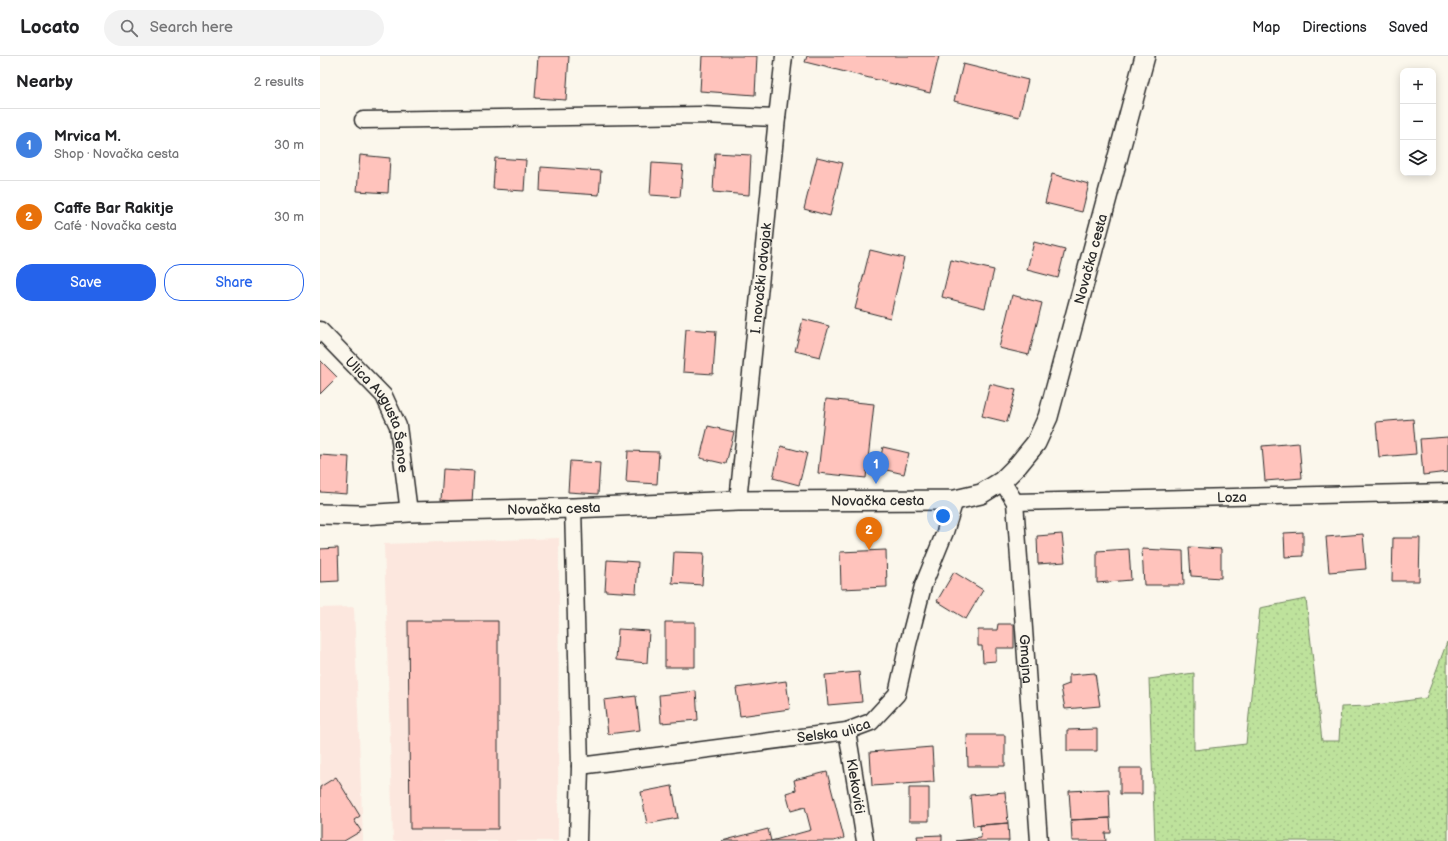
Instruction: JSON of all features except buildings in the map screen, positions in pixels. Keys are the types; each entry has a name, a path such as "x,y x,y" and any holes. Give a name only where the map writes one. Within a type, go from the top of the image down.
{"street":[{"name":"I. novački odvojak","path":"738,501 784,56"},
{"name":"Novačka cesta","path":"320,514 361,515 409,512 573,508 738,501 955,500 981,494 1002,481 1018,465 1036,443 1048,417 1145,56"},
{"path":"363,120 702,115 777,118"},
{"name":"Ulica Augusta Šenoe","path":"320,330 384,396 398,426 409,512"},
{"name":"Gmajna","path":"1002,481 1015,502 1039,841"},
{"name":"Loza","path":"1015,502 1448,492"},
{"name":"Selska ulica","path":"580,766 847,731 871,722 897,694 908,644 924,586 945,532 955,500"},
{"path":"573,508 580,766 578,841"},
{"name":"Klekovići","path":"847,731 865,841"}],"shaded area":[{"path":"559,538 558,841 393,841 384,544"},
{"path":"354,607 363,841 320,841 320,608"}],"green space":[{"path":"1306,599 1322,741 1339,741 1341,707 1369,706 1426,698 1447,642 1448,841 1155,841 1149,679 1194,673 1194,750 1246,744 1260,608"}],"place":[{"name":"Mrvica M.","path":"876,484"},
{"name":"Caffe Bar Rakitje","path":"869,550"}]}
